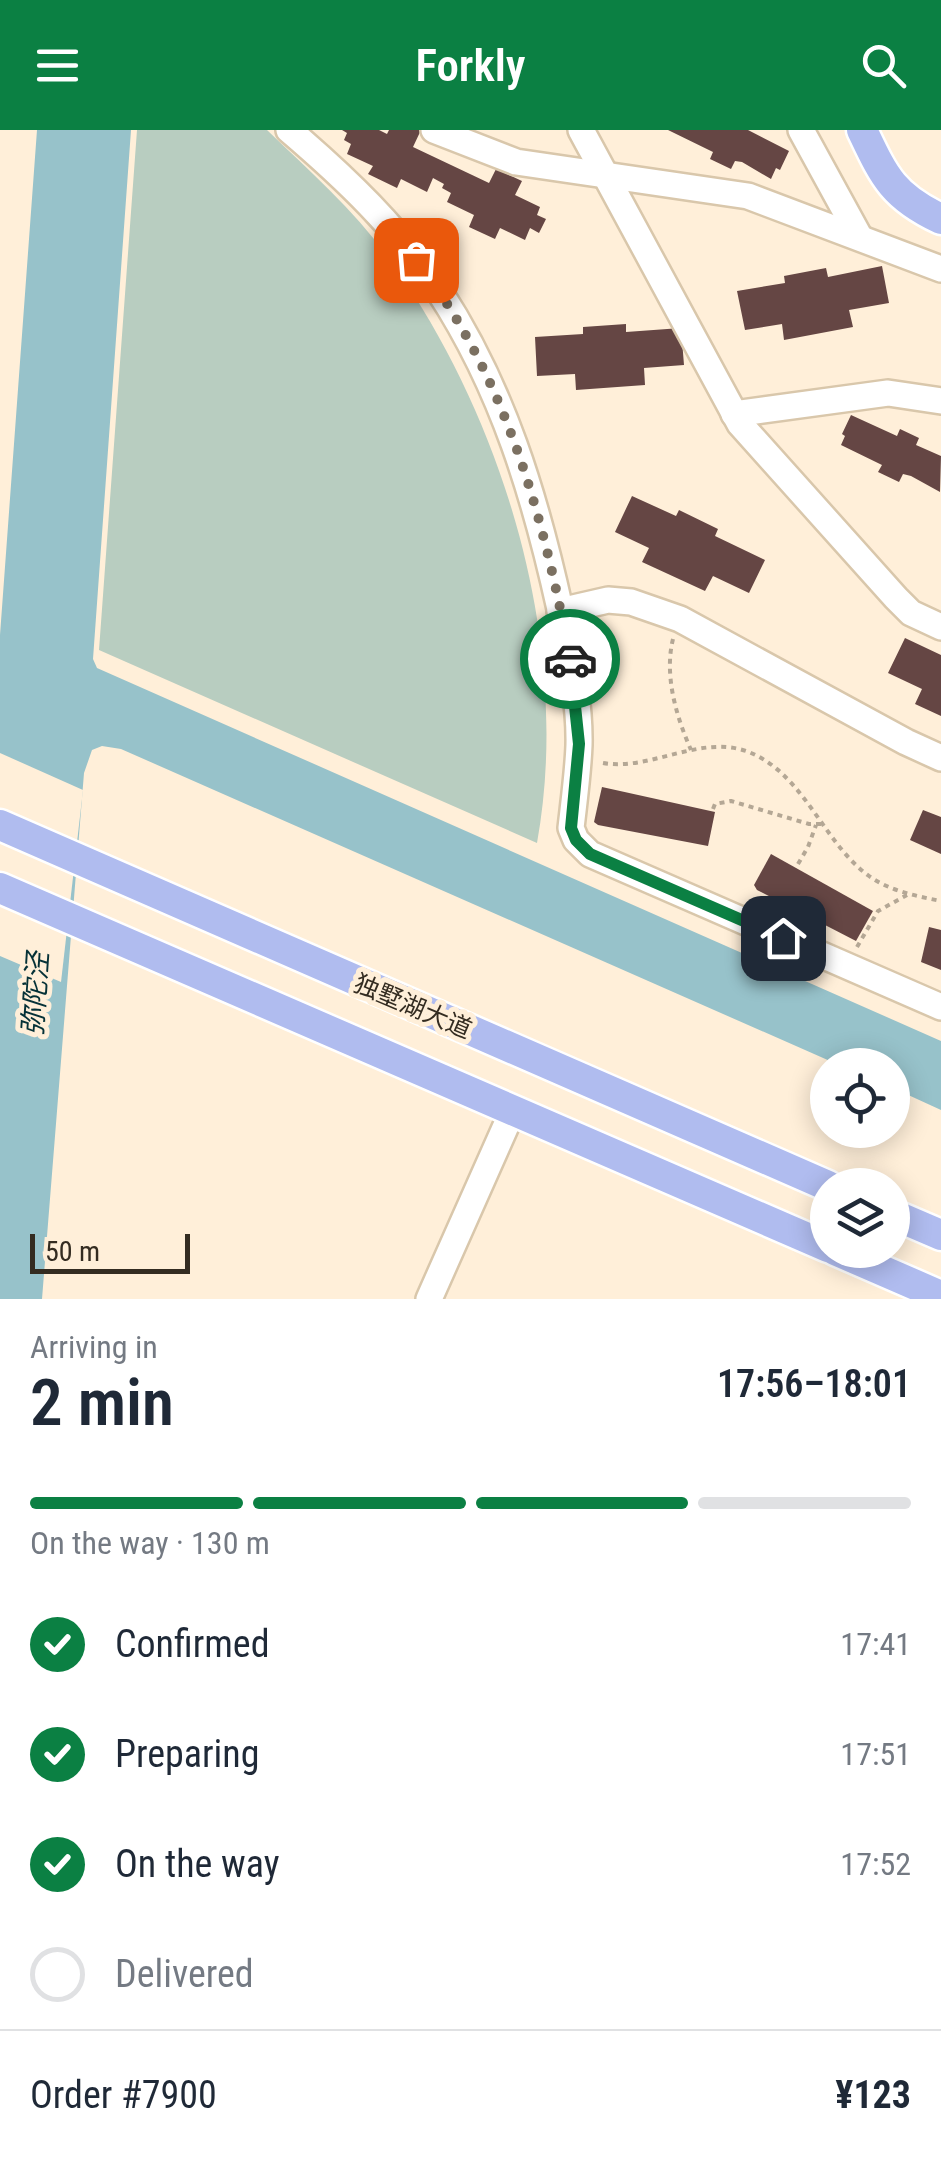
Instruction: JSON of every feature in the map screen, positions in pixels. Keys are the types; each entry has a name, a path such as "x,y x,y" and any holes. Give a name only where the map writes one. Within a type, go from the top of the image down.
{"main road":[{"path":"862,130 900,196 941,219"},
{"name":"独墅湖大道","path":"0,825 810,1178"},
{"path":"0,888 810,1239"},
{"path":"910,1222 941,1235"},
{"path":"876,1268 941,1296"}],"lane":[{"path":"289,130 332,168 392,232 438,289 475,352 508,422 530,486 575,687 578,758 571,828 576,840 590,854 941,1007"},
{"path":"434,130 516,162 748,196 941,268"},
{"path":"582,130 740,424 896,598 912,612 941,627"},
{"path":"802,130 859,236"},
{"path":"734,414 888,393 941,401"},
{"path":"560,611 608,600 632,602 680,619 941,758"},
{"path":"429,1299 513,1110"}],"path":[{"path":"680,619 671,643 669,668 680,722 691,750"},
{"path":"578,758 616,766 640,764 691,750 718,747 744,751 771,764 868,876 907,895 941,900"},
{"path":"713,809 715,804 731,801 819,824"},
{"path":"798,864 819,824"},
{"path":"847,966 878,911 907,895"}],"green space":[{"path":"137,130 267,130 367,231 396,268 435,331 470,398 499,469 521,543 537,618 545,694 546,769 537,843 99,650"}],"water":[{"name":"弥陀泾","path":"37,130 131,130 93,659 97,668 941,1041 941,1110 910,1096 910,1048 810,1048 810,1052 121,749 102,746 92,750 84,773 42,1299 0,1299 0,635"}],"pier":[{"path":"0,753 83,790 61,982 0,956"}],"building":[{"path":"342,130 379,130 387,134 389,130 421,130 413,147 489,183 496,169 522,181 515,195 540,207 537,215 546,219 539,233 530,228 525,240 500,228 495,239 469,227 474,215 447,202 451,193 433,178 427,192 401,179 397,188 368,174 373,166 347,154 351,144 344,140 347,133"},
{"path":"668,130 748,130 789,151 771,179 742,162 735,161 731,169 710,159 713,152"},
{"path":"882,266 889,303 849,310 853,327 784,340 782,324 745,330 737,291 785,283 784,276 826,268 828,277"},
{"path":"626,324 626,332 681,328 684,365 644,368 645,385 576,390 575,374 537,376 535,337 583,334 583,327"},
{"path":"851,415 897,436 900,429 919,438 916,445 941,456 940,492 903,474 899,482 878,472 882,465 841,445"},
{"path":"632,496 676,516 679,510 718,529 715,536 765,560 749,593 713,576 705,591 642,562 649,548 615,532"},
{"path":"905,638 941,655 941,716 915,704 922,689 888,673"},
{"path":"602,787 715,812 708,846 598,825 594,822"},
{"path":"923,810 941,817 941,854 910,840"},
{"path":"771,854 873,911 856,941 757,890 754,885"},
{"path":"929,927 941,930 941,970 921,962"}],"way so far":[{"path":"416,260 475,352 508,422 530,486 570,659"}],"route":[{"path":"570,659 579,744 571,828 576,840 590,854 783,938"}]}
